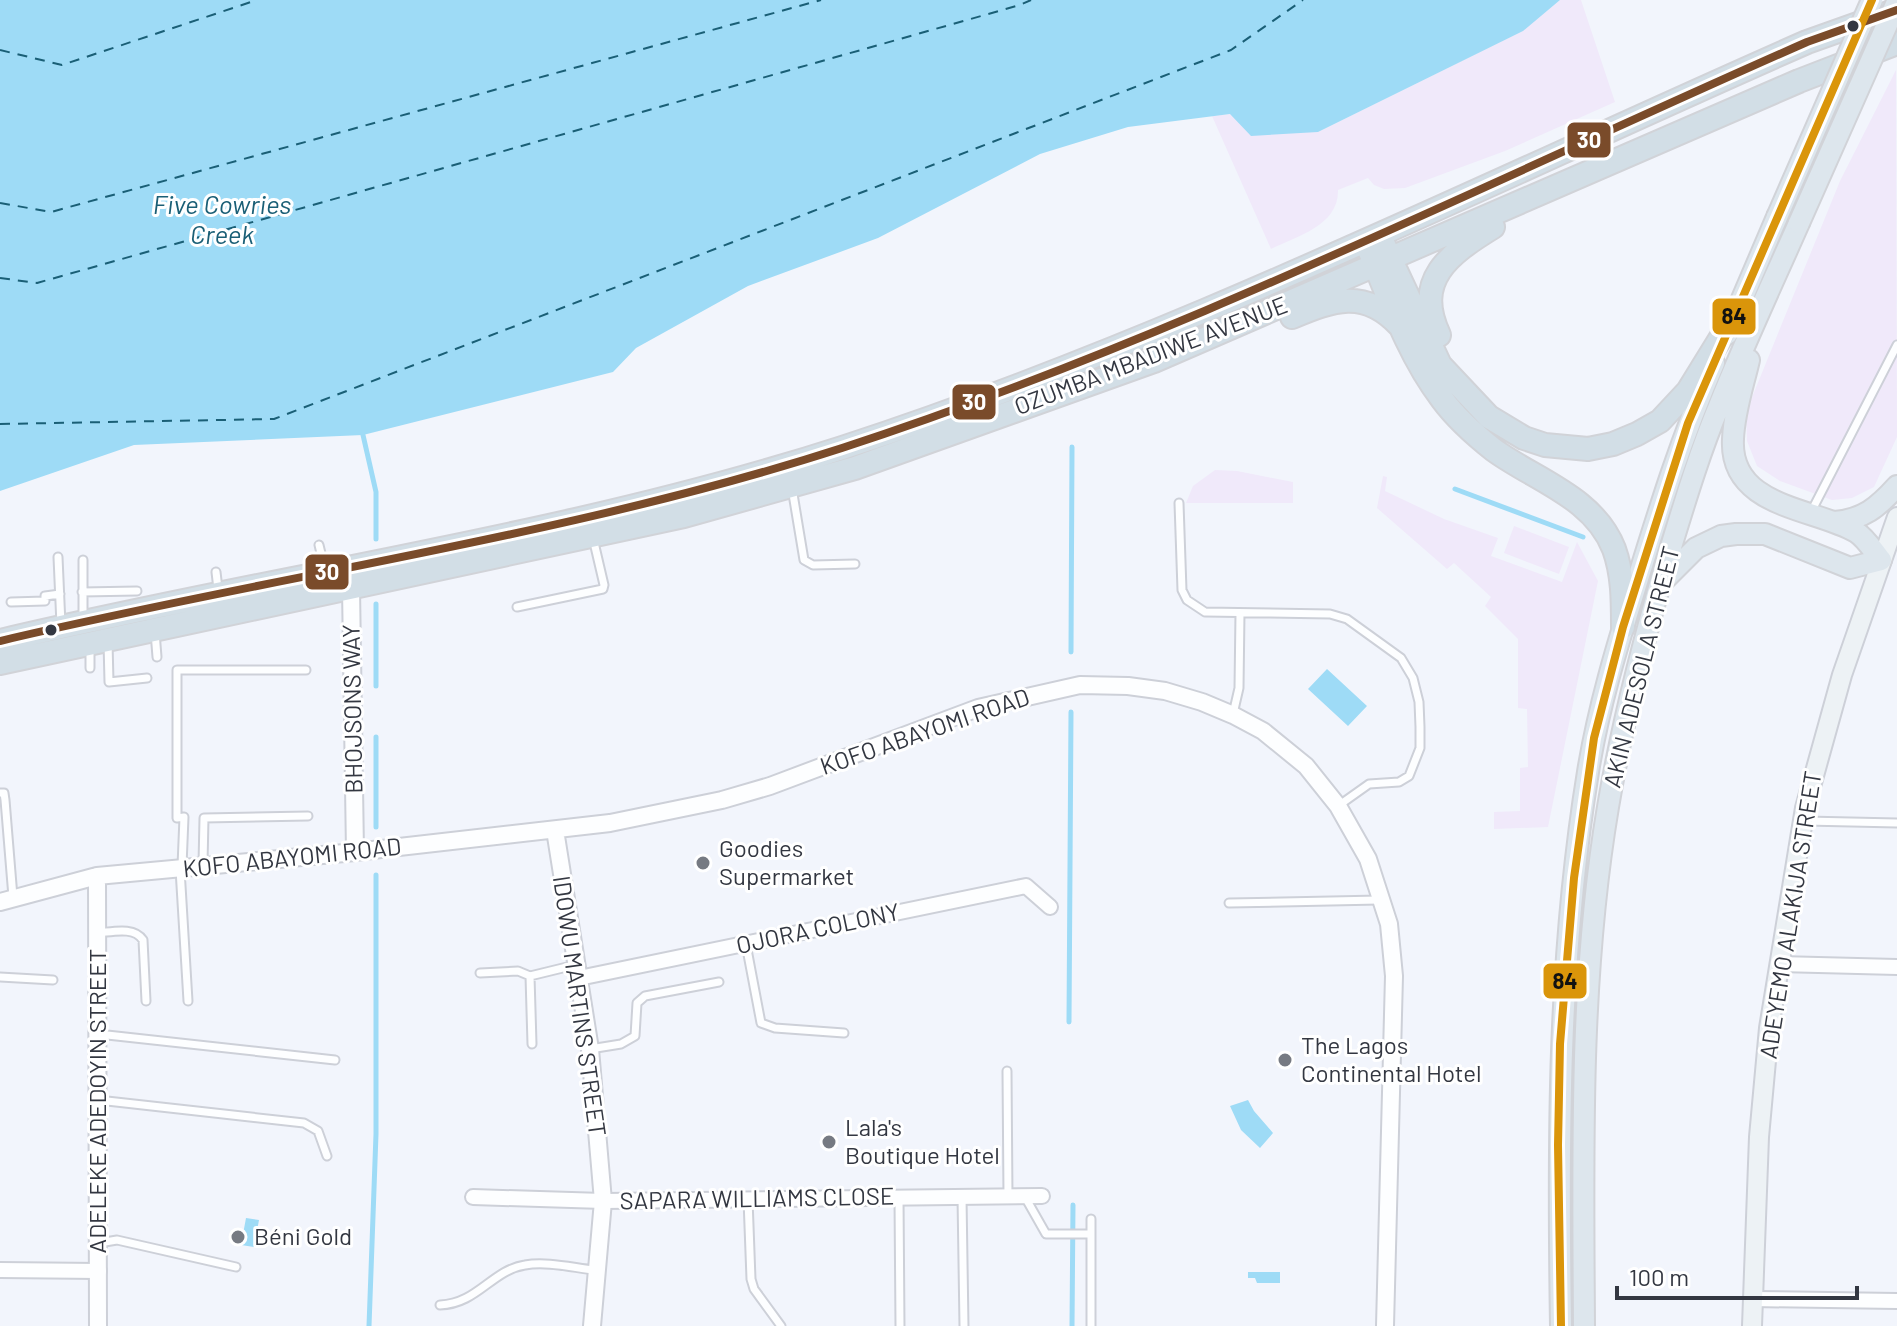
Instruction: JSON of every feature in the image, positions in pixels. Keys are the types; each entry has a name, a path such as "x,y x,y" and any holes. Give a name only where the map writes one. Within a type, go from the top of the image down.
{"highway":[{"name":"OZUMBA MBADIWE AVENUE","path":"0,641 155,630 533,521 695,491 838,449 1002,394 1121,347 1807,42 1897,10"},
{"name":"OZUMBA MBADIWE AVENUE","path":"0,663 85,633 160,600 218,583 341,575 592,535 684,516 855,468 1154,361 1671,135 1897,43"},
{"path":"1870,53 1897,50"},
{"path":"1457,382 1431,317 1430,292 1434,281 1455,252 1508,218 1532,198"},
{"path":"1372,236 1383,262 1436,357 1457,382 1489,417 1524,438 1563,448 1588,449 1613,444 1660,421 1688,391 1733,318"},
{"path":"1383,262 1402,328 1441,398 1464,424 1496,451 1580,504 1604,531 1613,546 1620,571 1623,627"},
{"path":"1154,361 1244,336 1339,301 1370,303 1402,328"}],"main road":[{"name":"AKIN ADESOLA STREET","path":"1561,1326 1560,1044 1571,909 1588,773 1623,627 1688,423 1872,0"},
{"name":"AKIN ADESOLA STREET","path":"1584,1326 1584,1050 1600,859 1624,721 1660,584 1718,407 1897,2"},
{"path":"1660,584 1696,548 1721,536 1736,534 1765,534 1850,568 1881,560 1858,533 1771,501 1753,488 1741,473 1732,442 1762,308"},
{"path":"1819,518 1857,518 1870,513 1897,486"},
{"name":"ADEYEMO ALAKIJA STREET","path":"1752,1326 1759,1137 1769,1028 1802,821 1826,727 1897,517"}],"street":[{"name":"BHOJSONS WAY","path":"341,575 355,852"},
{"name":"KOFO ABAYOMI ROAD","path":"7,901 97,876 355,852 610,823 722,800 770,786 978,708 1080,685 1165,691 1202,702 1263,731 1306,766 1338,806 1368,859 1382,900 1389,924 1394,965 1385,1326"},
{"name":"IDOWU MARTINS STREET","path":"555,830 590,1049 603,1201 592,1326"},
{"name":"ADELEKE ADEDOYIN STREET","path":"97,876 98,1326"},
{"name":"OJORA COLONY","path":"578,971 746,944 1026,886 1050,907"},
{"path":"1779,964 1897,967"},
{"name":"SAPARA WILLIAMS CLOSE","path":"473,1197 603,1201 1042,1196"},
{"path":"0,1270 99,1271"},
{"path":"1753,1299 1897,1301"}],"lane":[{"path":"1819,518 1897,345"},
{"path":"792,486 804,560 813,565 855,564"},
{"path":"1179,503 1180,579 1187,600 1205,612 1330,614 1347,619 1401,658 1413,678 1419,702 1420,748 1409,776 1399,782 1369,784 1338,806"},
{"path":"517,607 603,589 592,535"},
{"path":"319,545 341,575"},
{"path":"58,557 60,594 85,633 109,682 147,678"},
{"path":"83,560 82,592 90,668"},
{"path":"82,592 137,591"},
{"path":"11,602 45,601 45,596 60,594"},
{"path":"1233,715 1239,688 1240,613"},
{"path":"155,630 157,657"},
{"path":"306,670 177,670 177,818 308,816"},
{"path":"0,793 4,793 5,800 7,901"},
{"path":"184,817 181,868 188,1001"},
{"path":"203,866 204,818"},
{"path":"1802,821 1897,823"},
{"path":"1229,903 1382,900"},
{"path":"97,933 140,934 143,940 146,1001"},
{"path":"746,944 761,1023 775,1028 844,1033"},
{"path":"480,973 518,971 530,976 578,971"},
{"path":"530,976 532,1044"},
{"path":"0,977 53,980"},
{"path":"590,1049 621,1044 635,1036 637,1003 645,996 719,982"},
{"path":"98,1034 335,1060"},
{"path":"1007,1071 1008,1197"},
{"path":"98,1100 304,1123 318,1131 327,1156"},
{"path":"962,1197 964,1326"},
{"path":"1025,1197 1046,1234 1091,1234"},
{"path":"899,1198 900,1326"},
{"path":"748,1199 751,1279 754,1289 781,1326"},
{"path":"1091,1219 1091,1326"},
{"path":"99,1243 117,1240 236,1267"},
{"path":"440,1305 463,1302 510,1271 526,1265 598,1270"}],"shaded area":[{"path":"1560,0 1581,0 1615,102 1505,151 1405,188 1384,189 1368,178 1338,190 1337,202 1324,221 1271,249 1212,116 1231,114 1318,132 1522,31"},
{"path":"1896,70 1897,437 1874,487 1852,498 1832,500 1780,481 1757,466 1747,441 1746,412 1840,181"},
{"path":"1215,470 1293,482 1293,503 1186,503 1193,486"},
{"path":"1383,476 1387,477 1385,491 1444,519 1498,538 1491,556 1562,582 1577,542 1598,581 1548,827 1494,829 1494,812 1520,811 1520,768 1528,767 1527,709 1518,708 1518,639 1485,606 1491,597 1454,563 1447,569 1377,508"},
{"path":"1514,526 1569,547 1559,574 1504,553"}],"water":[{"name":"Five Cowries Creek","path":"0,0 1560,0 1523,31 1318,132 1251,136 1230,114 1128,127 1040,154 878,238 748,286 636,348 613,372 363,435 134,445 0,491"},
{"path":"1327,669 1367,706 1348,726 1308,689"},
{"path":"1248,1100 1273,1133 1260,1148 1241,1130 1230,1106"},
{"path":"246,1218 259,1220 254,1247 241,1245"},
{"path":"1248,1272 1280,1272 1280,1283 1257,1283 1255,1278 1248,1278"}],"waterway":[{"path":"363,435 376,492 376,539"},
{"path":"1071,652 1072,447"},
{"path":"1455,489 1583,537"},
{"path":"376,604 376,686"},
{"path":"1069,1022 1071,712"},
{"path":"376,737 376,827"},
{"path":"369,1326 376,1134 376,875"},
{"path":"1072,1326 1073,1205"}],"ferry route":[{"path":"0,50 62,65 257,0"},
{"path":"0,203 51,212 821,0"},
{"path":"0,278 37,283 1031,0"},
{"path":"0,424 274,419 1231,50 1303,0"}],"transit line":[{"name":"84","path":"1561,1326 1560,1044 1574,878 1594,738 1623,627 1688,423 1872,0"},
{"name":"30","path":"0,641 635,506 842,448 1088,359 1209,309 1807,42 1897,10"}],"place":[{"name":"Goodies Supermarket","path":"703,863"},
{"name":"The Lagos Continental Hotel","path":"1285,1060"},
{"name":"Lala's Boutique Hotel","path":"829,1142"},
{"name":"Béni Gold","path":"238,1237"}]}
